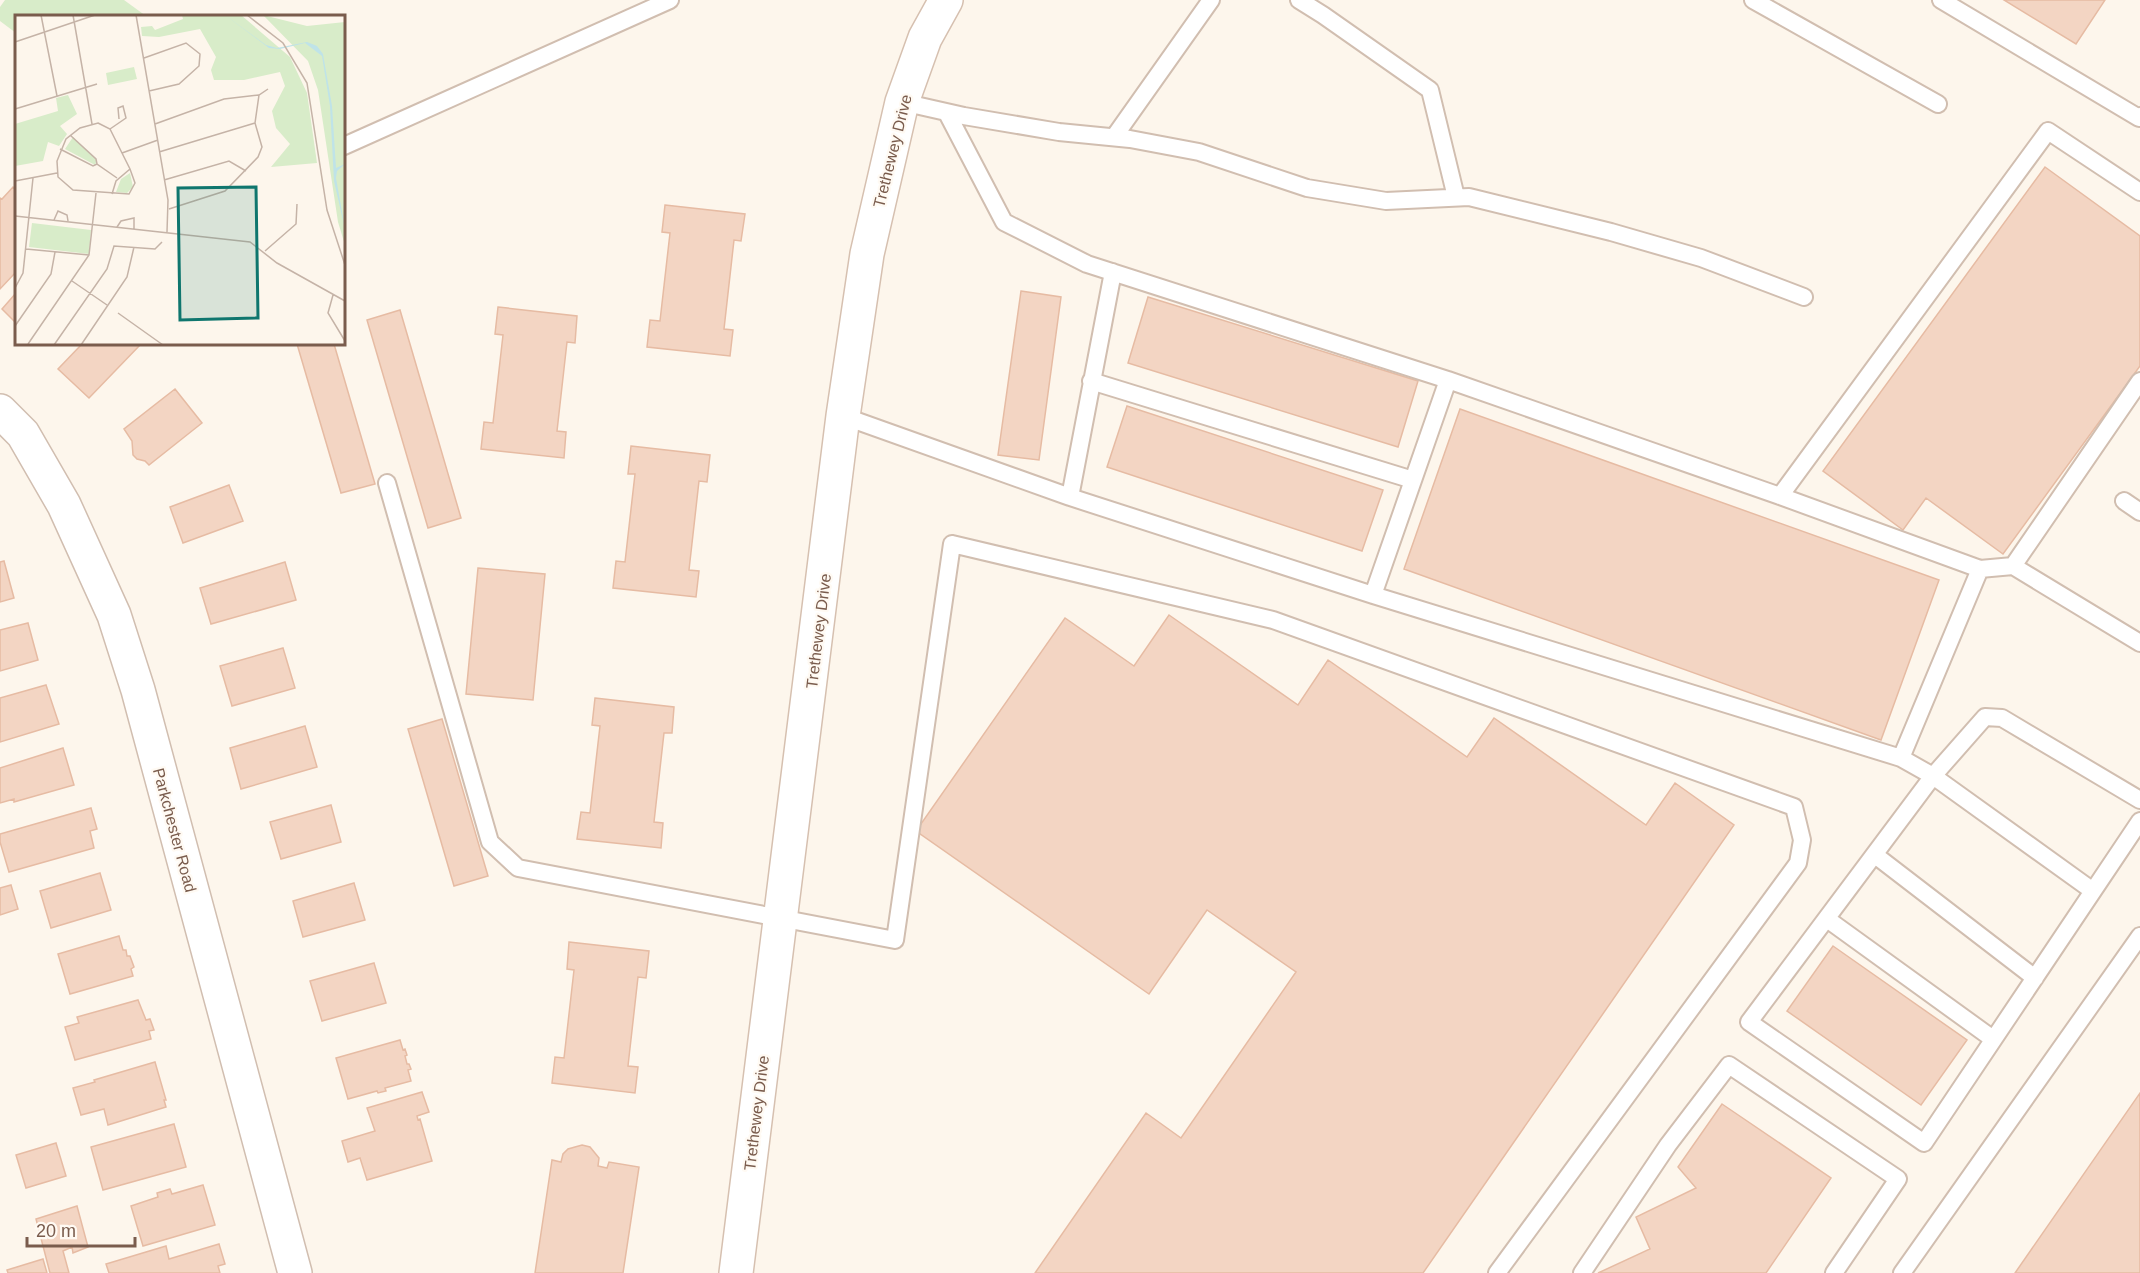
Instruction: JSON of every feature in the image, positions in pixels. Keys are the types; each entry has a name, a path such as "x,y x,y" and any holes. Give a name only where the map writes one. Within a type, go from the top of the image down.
{"main road":[{"name":"Trethewey Drive","path":"736,1273 843,416 867,254 902,102 925,38 946,0"},
{"name":"Parkchester Road","path":"0,411 23,434 64,505 114,615 138,690 295,1273"}],"lane":[{"path":"345,146 670,0"},
{"path":"1114,137 1211,0"},
{"path":"1299,0 1430,90 1456,198"},
{"path":"1753,0 1938,104"},
{"path":"1941,0 2139,118 2140,116"},
{"path":"902,102 947,113 1059,132 1114,137 1199,152 1307,188 1386,201 1469,197 1611,232 1701,258 1804,297"},
{"path":"947,113 1004,222 1087,264 1448,380 1780,496 1980,569 2013,566 2140,643"},
{"path":"1780,496 2048,131 2140,192"},
{"path":"1070,497 1113,272"},
{"path":"1373,595 1448,380"},
{"path":"1091,381 1413,480"},
{"path":"2013,566 2140,381"},
{"path":"843,416 1070,497 1373,595 1901,758 1933,776 2093,891"},
{"path":"387,483 490,842 518,868 895,940 952,544 1273,620 1794,807 1802,840 1798,863 1497,1273"},
{"path":"2124,501 2140,512"},
{"path":"1901,758 1980,569"},
{"path":"2140,800 2002,718 1985,717 1933,776 1749,1022 1924,1143 2140,821"},
{"path":"1875,855 2035,978"},
{"path":"1827,919 1993,1039"},
{"path":"1902,1273 2140,936"},
{"path":"1582,1273 1668,1145 1729,1065 1898,1179 1834,1273"}],"green space":[{"path":"5,0 124,0 145,15 15,15 15,32 0,21 0,7"}],"building":[{"path":"2004,0 2105,0 2076,44"},
{"path":"2045,167 2140,236 2140,366 2003,554 1926,498 1903,530 1823,471"},
{"path":"13,187 15,189 15,273 0,289 0,198 2,199"},
{"path":"665,205 745,214 741,241 734,240 724,329 733,330 730,356 647,347 650,320 660,321 670,233 662,232"},
{"path":"1021,291 1061,297 1039,460 998,455"},
{"path":"15,294 15,322 2,309"},
{"path":"1148,297 1418,381 1398,447 1128,363"},
{"path":"498,307 577,316 575,343 567,342 557,431 566,432 564,458 481,449 484,422 493,423 503,335 495,334"},
{"path":"400,310 461,518 428,528 367,320"},
{"path":"81,345 140,345 89,398 58,369"},
{"path":"297,345 334,345 375,484 341,493"},
{"path":"175,389 202,423 149,465 133,455 132,441 124,429"},
{"path":"1127,406 1383,490 1362,551 1107,467"},
{"path":"1460,409 1939,580 1881,740 1404,569"},
{"path":"631,446 710,455 707,482 699,481 689,570 699,571 696,597 613,588 616,561 625,562 635,474 628,474"},
{"path":"229,485 243,521 183,543 170,507"},
{"path":"4,561 14,598 0,602 0,562"},
{"path":"285,562 296,600 211,624 200,588"},
{"path":"478,568 545,574 533,700 466,694"},
{"path":"1169,615 1298,705 1328,660 1467,757 1494,718 1646,825 1675,783 1734,825 1423,1273 1035,1273 1146,1113 1181,1138 1296,972 1207,910 1149,994 916,831 1065,618 1134,666"},
{"path":"28,623 38,660 0,671 0,630"},
{"path":"283,648 295,688 232,706 220,666"},
{"path":"46,685 59,724 0,742 0,698"},
{"path":"595,698 674,707 672,733 664,733 654,822 663,823 661,848 577,839 581,812 590,813 600,726 592,725"},
{"path":"442,719 488,876 454,886 408,729"},
{"path":"305,726 317,767 241,789 230,748"},
{"path":"63,748 74,785 14,802 14,799 0,803 0,768"},
{"path":"331,805 341,842 281,859 270,822"},
{"path":"91,808 97,829 90,831 94,848 9,872 0,842 0,834"},
{"path":"100,873 111,910 51,928 40,891"},
{"path":"354,883 365,920 303,937 293,901"},
{"path":"11,885 18,909 0,915 0,888"},
{"path":"119,936 123,950 126,950 127,956 130,956 134,967 131,969 133,976 70,994 58,954"},
{"path":"569,942 649,951 646,978 638,977 628,1066 638,1067 635,1093 552,1083 555,1057 564,1058 574,970 567,969"},
{"path":"1833,946 1967,1040 1921,1105 1787,1011"},
{"path":"374,963 386,1003 322,1021 310,981"},
{"path":"138,1000 146,1020 150,1019 154,1030 149,1031 151,1039 75,1060 65,1027 79,1023 77,1017"},
{"path":"400,1040 407,1055 405,1056 407,1064 411,1069 408,1070 411,1081 385,1088 386,1091 378,1093 377,1091 348,1099 336,1058"},
{"path":"155,1062 166,1107 108,1125 104,1109 81,1115 73,1088"},
{"path":"422,1092 429,1112 417,1116 418,1120 420,1119 432,1161 367,1180 360,1158 348,1162 342,1141 375,1131 367,1108"},
{"path":"2140,1093 2140,1273 2015,1273"},
{"path":"1722,1104 1831,1178 1766,1273 1598,1273 1650,1249 1636,1217 1696,1188 1678,1167"},
{"path":"174,1124 186,1167 103,1190 91,1147"},
{"path":"56,1143 66,1176 26,1188 16,1155"},
{"path":"582,1145 590,1147 599,1158 598,1166 607,1168 609,1162 639,1167 623,1273 535,1273 552,1160 561,1162 563,1154 568,1149"},
{"path":"203,1185 215,1225 143,1246 131,1206 158,1197 157,1193 170,1189 172,1194"},
{"path":"77,1206 88,1247 73,1253 72,1247 63,1251 69,1273 50,1273 36,1219"},
{"path":"219,1244 225,1264 218,1266 220,1273 109,1273 106,1264 166,1246 169,1259"},
{"path":"43,1259 47,1273 8,1273 7,1270"}]}
